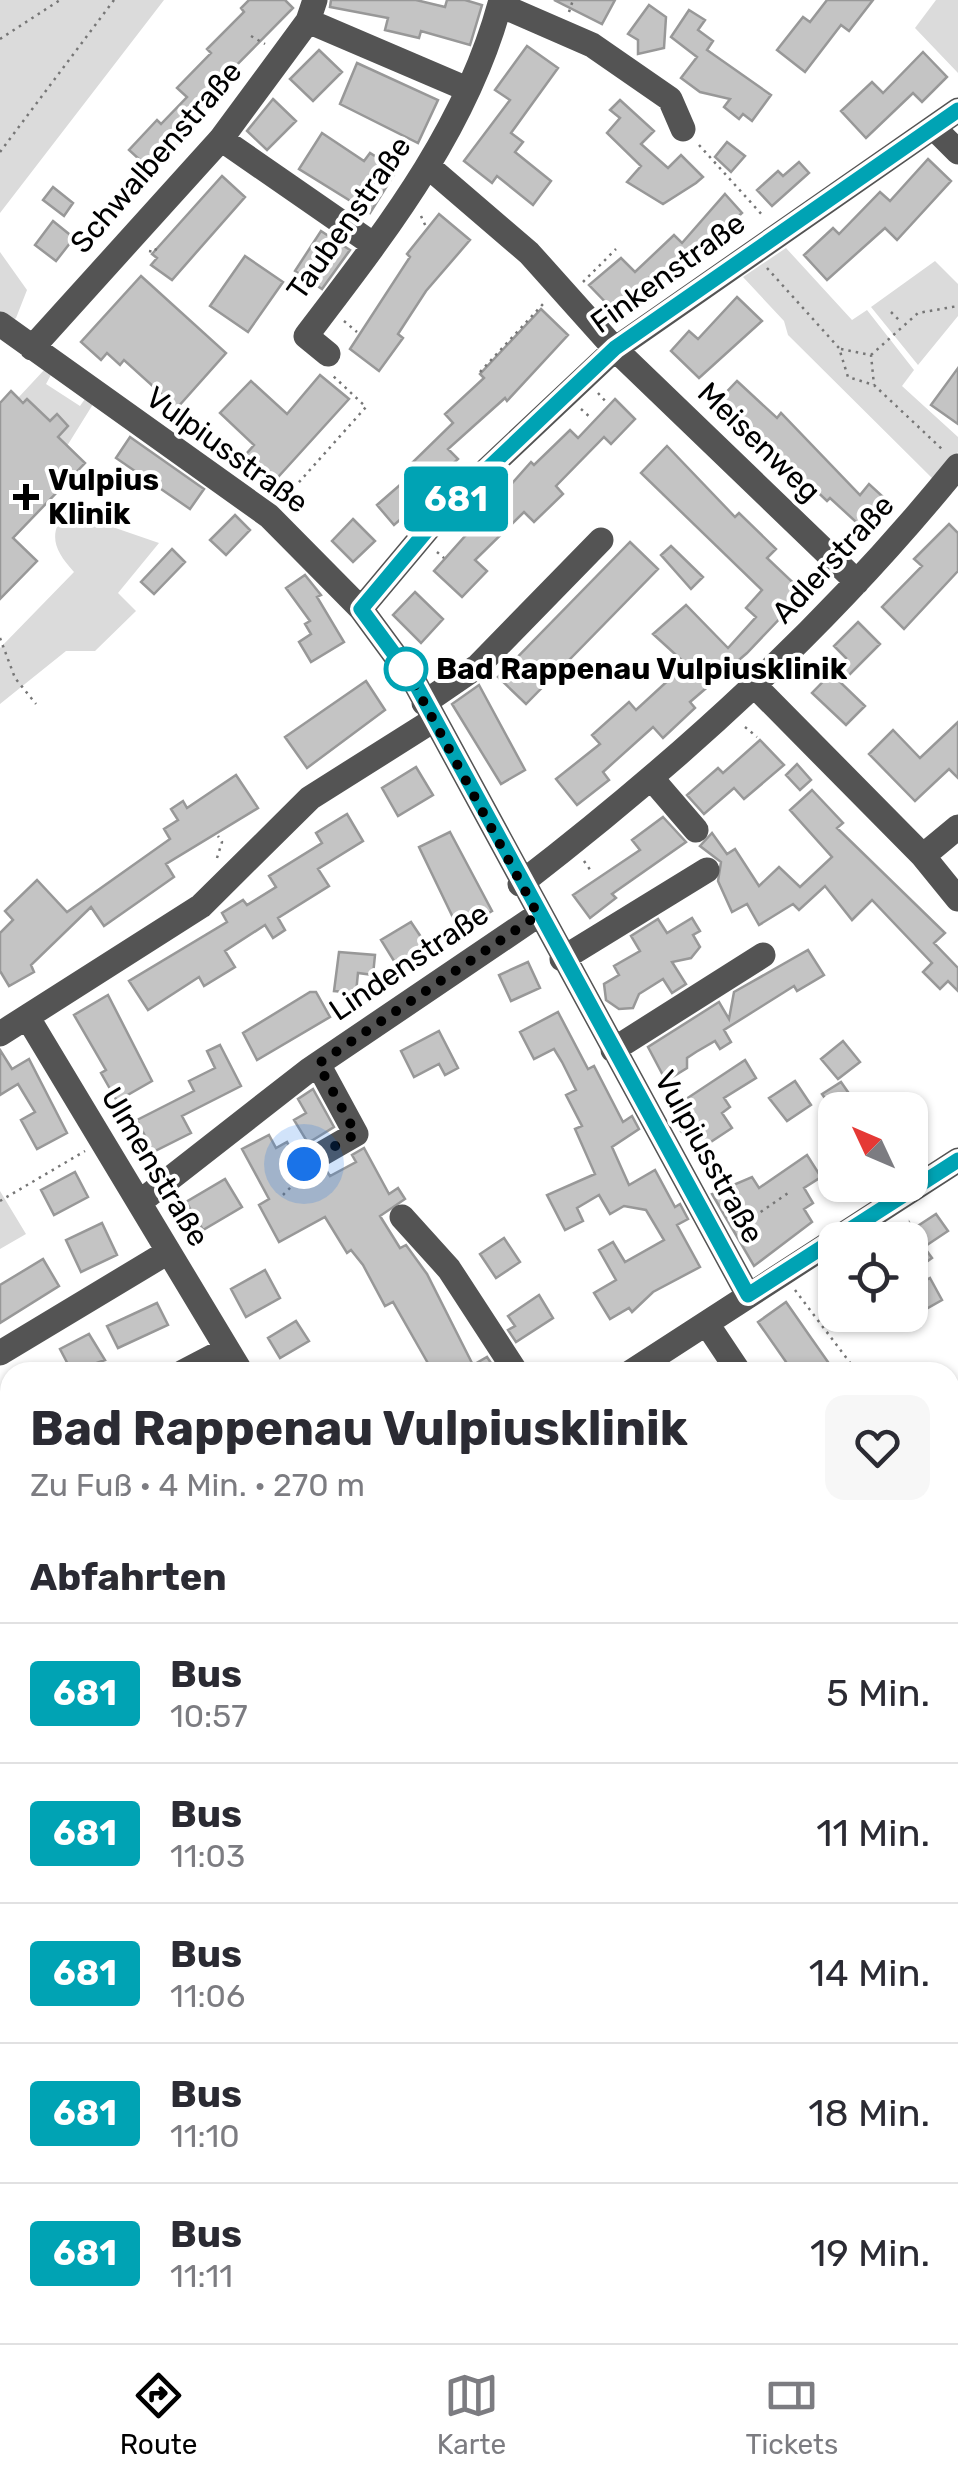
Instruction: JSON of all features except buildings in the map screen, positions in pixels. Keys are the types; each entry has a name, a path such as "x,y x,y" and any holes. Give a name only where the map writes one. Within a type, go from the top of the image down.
{"street":[{"name":"Taubenstraße","path":"328,354 306,336 430,168 467,88 500,2"},
{"path":"500,2 592,46 670,100 683,129"},
{"path":"312,11 467,88"},
{"name":"Schwalbenstraße","path":"32,348 221,139 312,11"},
{"name":"Finkenstraße","path":"361,609 444,510 615,348 958,110"},
{"path":"935,129 958,152"},
{"path":"221,139 374,244"},
{"name":"Meisenweg","path":"430,168 529,253 615,348 857,582"},
{"name":"Vulpiusstraße","path":"0,324 270,516 361,609 414,681 520,884 748,1295"},
{"name":"Adlerstraße","path":"520,884 653,780 756,688 857,582 955,463"},
{"path":"0,1034 201,906 236,867 310,798 428,712 601,540"},
{"path":"756,688 923,856 958,899"},
{"path":"653,780 696,830"},
{"path":"923,856 958,826"},
{"path":"562,959 707,870"},
{"name":"Lindenstraße","path":"140,1202 318,1064 538,915"},
{"name":"Vulpiusstraße","path":"613,1050 763,955"},
{"name":"Ulmenstraße","path":"28,1018 235,1362"},
{"name":"Lindenstraße","path":"304,1164 356,1134 318,1064"},
{"path":"647,1362 958,1160"},
{"path":"402,1216 449,1269 509,1362"},
{"path":"0,1354 168,1252"},
{"path":"707,1324 732,1362"},
{"path":"202,1362 227,1349"}],"path":[{"path":"0,39 60,0"},
{"path":"0,152 114,0"},
{"path":"683,129 778,233"},
{"path":"480,372 564,292 616,250"},
{"path":"752,252 839,348 848,377 874,385 955,463"},
{"path":"871,355 918,313 958,306"},
{"path":"891,312 902,324"},
{"path":"839,348 871,355"},
{"path":"270,516 366,407 321,365 328,354"},
{"path":"871,355 874,385"},
{"path":"0,638 15,678 36,704"},
{"path":"0,1201 102,1140"},
{"path":"718,1241 791,1191"},
{"path":"783,1273 850,1362"}],"shaded area":[{"path":"0,0 164,0 0,213"},
{"path":"936,0 958,0 958,73 915,28"},
{"path":"786,248 852,320 867,310 914,370 902,386 958,437 958,452 935,481 788,335 784,321 743,277"},
{"path":"0,252 27,290 16,318 0,329"},
{"path":"935,261 958,284 958,316 918,365 871,307"},
{"path":"45,369 52,373 46,384 80,406 87,396 95,401 67,446 58,437 68,425 57,414 46,425 32,404 18,398"},
{"path":"66,511 159,543 118,593 136,611 95,651 66,651 0,704 0,648 74,572 56,543 57,528"},
{"path":"0,1191 26,1234 0,1249"}],"bus line":[{"name":"681","path":"958,110 615,348 444,510 361,609 414,681 520,884 748,1295 958,1160"}],"place":[{"name":"Vulpius Klinik","path":"26,497"},
{"name":"Bad Rappenau Vulpiusklinik","path":"406,669"}],"route":[{"path":"304,1164 356,1134 318,1064 538,915 406,669"}]}
